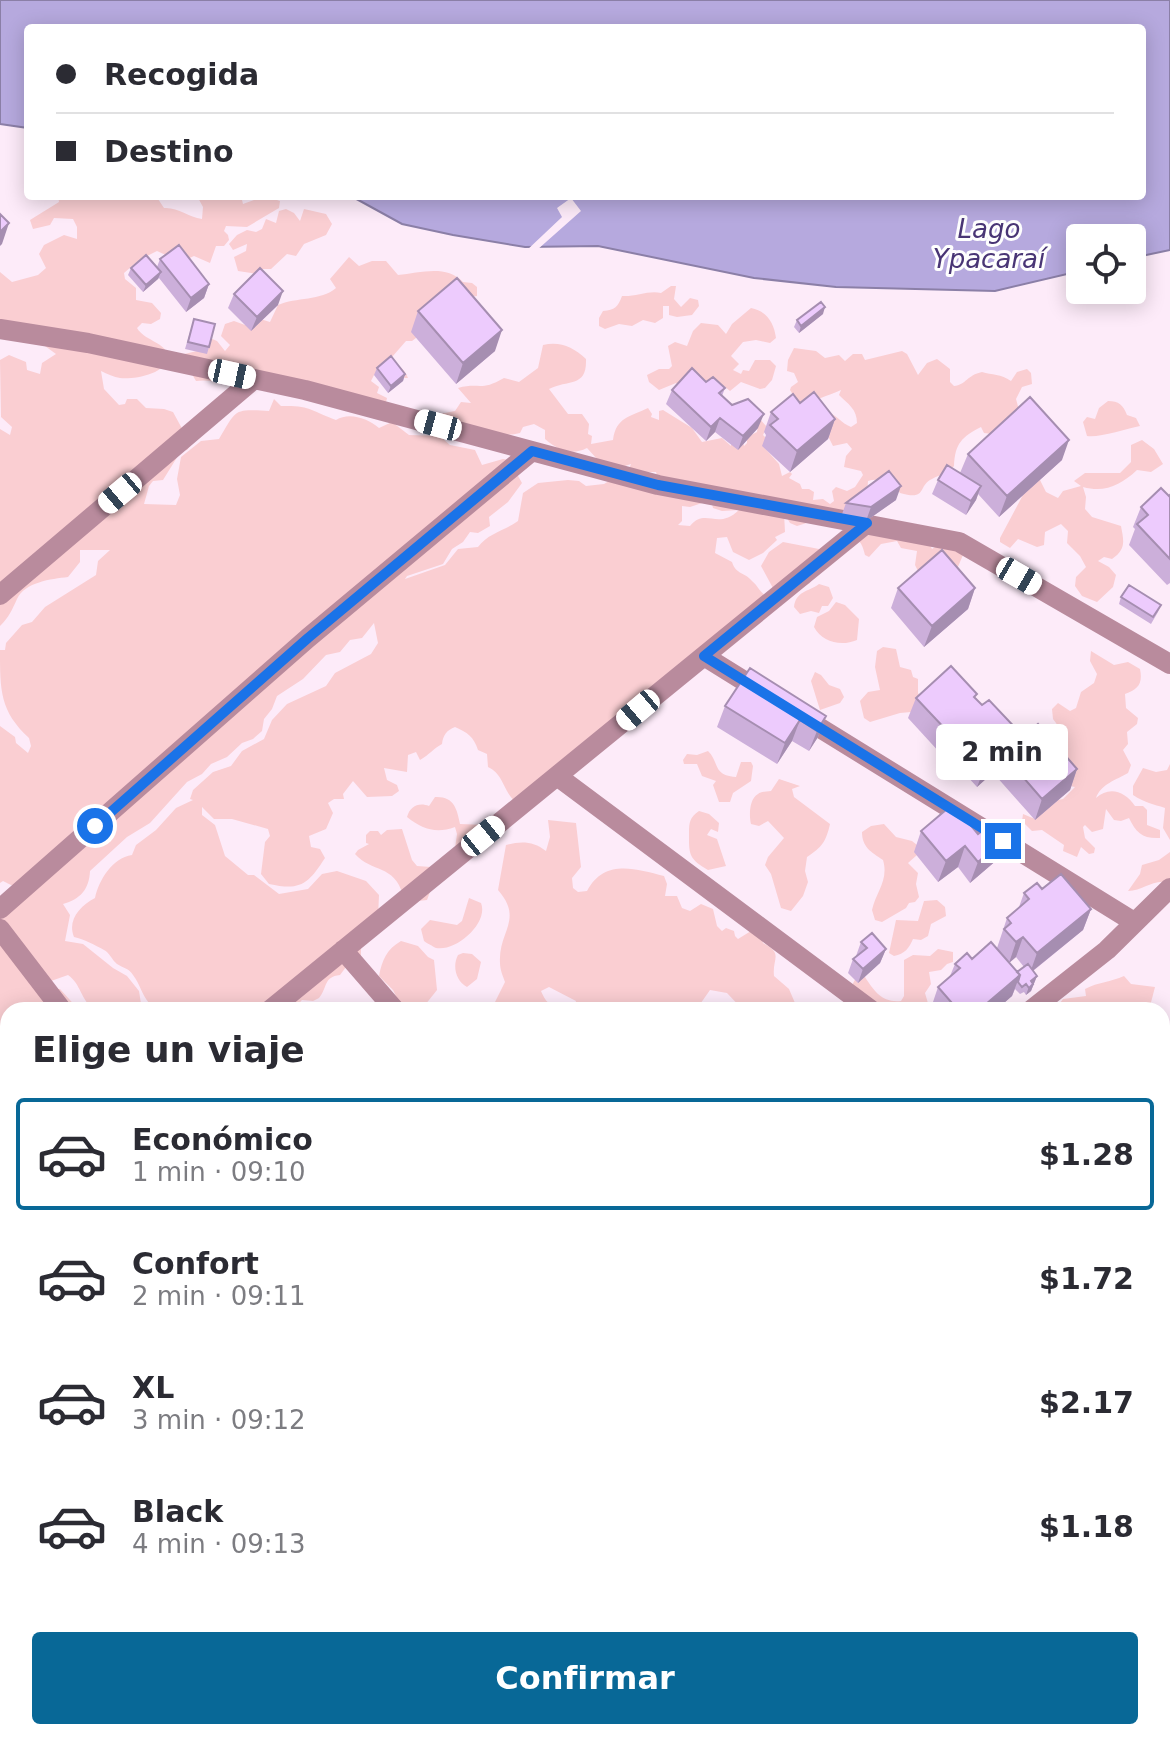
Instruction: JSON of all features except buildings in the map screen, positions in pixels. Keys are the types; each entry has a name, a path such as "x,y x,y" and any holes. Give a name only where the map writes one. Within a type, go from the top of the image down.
{"street":[{"path":"0,329 88,343 305,390 658,485 959,542 1170,664"},
{"path":"0,595 254,379"},
{"path":"0,909 308,638 532,451"},
{"path":"280,1002 867,523"},
{"path":"704,656 1134,922"},
{"path":"557,776 860,1002"},
{"path":"1041,1002 1107,950 1170,888"},
{"path":"0,929 56,1002"},
{"path":"343,950 388,1002"}],"shaded area":[{"path":"59,200 159,200 164,208 202,219 203,207 199,200 242,200 243,204 254,200 280,201 279,208 247,227 226,226 224,231 229,240 224,246 216,246 210,263 194,256 181,262 157,251 139,260 124,273 125,279 136,288 136,300 152,303 161,313 160,319 151,324 142,323 137,328 165,349 167,360 164,366 151,374 134,378 118,378 101,371 104,389 119,405 125,404 127,399 137,399 146,408 173,412 191,445 181,451 163,480 153,481 149,486 144,504 176,505 180,495 177,479 181,457 201,441 219,439 237,413 269,411 274,399 281,406 305,408 336,420 347,416 358,417 379,428 392,422 409,435 440,436 450,445 475,450 482,465 509,460 522,483 508,502 489,517 490,526 478,533 470,532 463,542 452,549 443,564 405,579 445,565 458,549 478,547 491,535 518,521 523,493 538,483 568,480 579,481 586,486 604,484 616,477 658,479 656,472 628,472 631,464 619,468 597,459 587,448 576,452 560,449 545,439 545,430 534,424 523,427 520,433 499,434 477,430 435,415 455,411 461,402 471,403 458,388 485,386 504,378 519,382 538,368 543,345 566,346 586,359 580,379 549,389 568,414 582,414 589,424 591,444 613,440 621,422 648,408 651,417 659,420 659,411 663,410 692,428 702,442 722,438 731,446 731,441 742,439 744,446 747,443 747,437 757,432 759,418 767,427 763,435 767,439 763,446 779,464 782,476 790,472 789,478 800,484 802,489 814,492 813,500 823,499 830,504 834,501 832,491 836,487 847,491 855,487 863,475 861,471 844,467 846,456 852,449 847,443 833,446 826,432 826,411 851,427 857,423 857,418 839,395 841,390 800,406 790,390 798,382 794,373 787,371 794,348 816,351 825,358 839,355 845,361 853,354 862,354 865,360 902,351 907,354 918,375 927,363 937,359 950,369 950,382 954,386 982,372 1011,381 1017,372 1027,369 1031,373 1032,384 1022,387 1016,399 1019,410 992,434 984,433 981,427 964,438 958,446 954,466 927,482 918,494 900,493 890,484 872,480 868,481 867,493 842,512 797,526 790,523 784,513 785,532 775,537 777,540 763,553 749,560 733,552 727,537 717,538 715,553 732,562 766,596 516,802 497,774 488,767 487,754 478,750 470,736 455,727 446,733 442,744 420,760 416,752 408,755 407,772 384,768 387,780 397,785 399,791 392,796 367,797 353,781 343,794 344,799 334,799 328,803 333,813 326,829 309,836 311,847 320,849 325,858 308,879 289,887 269,884 261,874 265,842 270,836 268,829 232,819 214,819 202,807 202,815 215,825 225,856 279,894 308,889 322,874 337,871 366,881 379,895 378,918 361,946 361,959 328,980 319,998 300,1002 148,1002 130,971 117,964 106,951 74,937 72,925 76,914 95,898 103,877 113,865 132,855 136,845 156,830 176,808 193,800 190,799 193,790 213,772 231,766 242,751 264,739 272,720 287,704 326,686 335,673 371,654 378,643 374,623 362,638 350,640 340,652 326,655 303,679 277,696 264,719 262,731 187,782 150,823 127,837 90,871 82,893 63,904 70,915 65,941 83,944 127,976 139,991 141,1002 86,1002 68,975 51,981 45,989 60,989 72,1002 0,1002 0,898 17,888 3,881 0,883 0,726 15,737 16,743 28,753 31,746 29,738 7,709 0,677 0,650 5,650 6,643 22,625 32,622 45,607 96,575 98,561 110,550 80,550 80,562 68,577 39,582 26,589 0,626 0,429 10,435 12,427 1,417 0,360 9,355 26,362 27,370 40,374 42,363 56,354 45,346 0,338 0,272 12,282 38,275 46,268 39,254 44,245 64,235 77,239 73,219 54,218 50,225 33,229 30,220","holes":["711,500 713,508 739,510 724,519 701,518 690,526 678,525 682,521 682,506 690,507"]},
{"path":"286,209 300,221 304,209 326,214 332,224 326,235 304,244 296,256 287,254 271,269 262,269 258,274 238,271 234,257 246,251 247,244 233,250 229,244 247,230 256,232 262,229 266,219 276,223 279,211"},
{"path":"349,257 359,266 372,261 386,261 398,275 441,271 477,287 477,296 470,297 412,341 406,341 392,357 408,378 400,378 389,364 374,375 371,381 379,387 377,393 387,398 385,407 229,368 230,362 223,360 227,382 196,381 186,364 176,356 197,351 210,338 225,351 230,345 221,336 225,324 234,321 245,325 254,317 270,322 278,305 330,292 336,288 330,279"},
{"path":"676,286 674,299 681,307 690,298 698,300 699,306 692,315 669,315 669,306 663,306 663,318 655,323 643,320 632,326 619,324 605,329 599,326 603,311 616,307 622,296 661,293"},
{"path":"751,308 769,318 776,338 770,343 756,340 743,342 731,356 739,364 733,370 741,374 743,370 749,371 755,360 770,360 776,366 772,380 765,388 741,382 730,391 724,386 684,389 676,383 659,390 649,382 647,375 672,366 668,346 675,342 687,346 693,331 701,323 718,325 726,334 732,324"},
{"path":"1108,401 1120,404 1127,415 1136,418 1140,426 1087,436 1083,422 1087,417 1095,419 1099,408"},
{"path":"1142,440 1154,449 1163,464 1151,472 1137,470 1112,486 1098,489 1083,487 1085,509 1092,517 1121,526 1123,536 1123,545 1117,555 1098,561 1116,575 1113,587 1097,602 1082,596 1075,586 1076,577 1086,567 1067,543 1068,531 1061,524 1045,532 1044,545 1037,547 1018,539 1010,548 1000,542 1031,480 1040,480 1046,492 1058,498 1063,491 1081,486 1074,481 1085,473 1120,473 1131,462 1131,445"},
{"path":"844,527 929,543 932,549 944,541 963,555 957,569 918,571 915,565 917,551 901,548 897,541 881,544 869,557 858,540 842,535"},
{"path":"783,542 819,549 810,583 794,593 774,590 761,566 769,552"},
{"path":"819,584 829,587 833,598 828,606 822,606 819,613 811,611 800,614 794,607 797,598"},
{"path":"836,602 845,605 859,619 857,640 832,642 814,627 817,617 829,611"},
{"path":"883,647 896,649 900,667 911,670 913,677 918,679 921,698 911,712 870,722 864,718 860,701 868,692 880,690 875,667 877,651"},
{"path":"1091,651 1114,665 1128,662 1140,669 1141,674 1138,685 1125,694 1126,708 1138,718 1137,724 1127,732 1128,744 1123,750 1131,765 1128,773 1105,786 1096,798 1106,792 1117,792 1135,806 1143,806 1147,810 1147,825 1160,830 1160,838 1141,834 1129,818 1114,820 1106,809 1103,829 1092,832 1085,825 1083,827 1085,838 1095,848 1094,853 1089,854 1081,847 1077,857 1063,851 1064,845 1042,830 1032,831 1022,821 1023,814 1035,819 1075,787 1065,785 1048,745 1058,739 1062,731 1053,719 1052,709 1058,703 1070,711 1076,708 1081,692 1094,683 1097,674 1090,661"},
{"path":"815,672 829,685 840,689 844,697 840,703 820,710 811,681"},
{"path":"708,751 720,771 728,776 736,777 741,762 751,762 753,766 751,781 733,793 730,802 719,802 713,785 716,781 702,776 697,764 684,764 687,754 697,755"},
{"path":"1170,764 1170,840 1163,828 1165,808 1133,795 1133,786 1143,768 1156,772 1167,770"},
{"path":"779,779 800,786 792,789 794,797 830,824 823,844 807,857 805,871 808,882 803,896 791,911 781,908 771,874 765,865 784,838 768,821 759,826 751,824 750,817 755,796 771,791"},
{"path":"435,797 450,801 460,824 485,825 455,848 455,827 430,829 407,817 415,806 429,806"},
{"path":"699,811 709,814 719,823 718,832 711,829 707,835 717,839 726,866 708,870 691,855 690,823"},
{"path":"548,820 576,823 581,867 572,878 573,888 578,892 587,891 602,874 611,870 642,870 664,876 667,884 665,896 677,896 682,908 690,911 701,904 713,909 717,926 722,931 726,928 734,931 738,939 751,931 760,934 763,943 773,950 776,957 774,976 789,989 795,1002 735,1002 727,993 710,990 702,1002 576,1002 549,987 541,991 548,1002 495,1002 505,982 500,968 500,952 510,918 505,900 498,890 506,845 527,843 546,851 550,837"},
{"path":"884,824 896,837 917,845 917,855 908,863 918,873 916,884 919,897 882,922 875,920 872,910 883,880 883,860 865,845 862,832 871,826"},
{"path":"402,829 412,860 417,866 431,867 433,884 427,900 418,901 403,895 394,878 355,854 369,844 366,843 366,835 370,831 378,831 381,835 387,830"},
{"path":"1170,852 1170,883 1159,882 1128,891 1140,874 1142,865 1159,860"},
{"path":"469,898 481,903 482,911 476,927 469,934 444,948 436,948 424,941 421,929 430,920 457,925 462,921"},
{"path":"937,900 945,907 946,916 931,924 928,936 921,940 913,939 901,954 894,956 889,953 896,920 918,921 924,901"},
{"path":"401,941 418,946 434,960 437,990 427,1002 399,1002 393,990 379,976 392,948"},
{"path":"938,949 953,952 953,962 941,970 929,972 931,984 925,993 928,1002 870,1002 851,987 857,976 865,977 884,998 901,1001 904,996 904,960 913,955 930,956"},
{"path":"472,954 481,962 477,979 467,987 460,981 455,968 458,955"},
{"path":"1124,976 1131,984 1155,987 1151,1002 1061,1002 1063,999 1086,996 1085,989"}],"water":[{"name":"Lago Ypacaraí","path":"0,0 1170,0 1170,250 1146,255 1146,224 1066,224 1066,274 995,291 836,287 754,278 598,246 525,247 402,224 358,200 1146,200 1146,24 24,24 24,127 0,124"}],"pier":[{"path":"573,200 581,211 537,250 526,251 562,217 557,208"}],"route":[{"path":"95,826 308,638 532,451 658,485 867,523 704,656 1003,841"}]}
